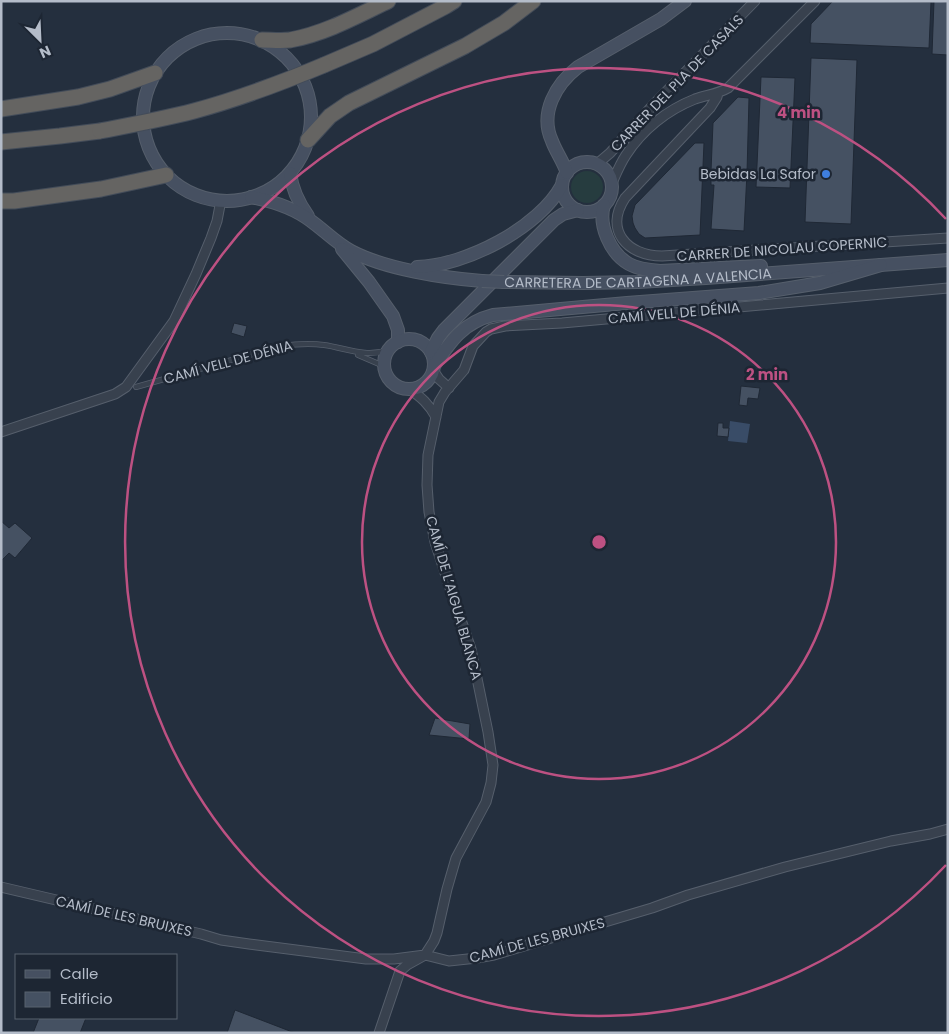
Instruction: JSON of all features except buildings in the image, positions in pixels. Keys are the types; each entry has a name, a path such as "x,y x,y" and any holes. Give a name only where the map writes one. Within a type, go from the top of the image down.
{"highway":[{"path":"262,40 289,40 312,34 388,1"},
{"path":"1,142 100,131 162,118 215,104 279,83 373,44 454,1"},
{"path":"308,140 330,116 349,103 465,46 504,23 533,1"},
{"path":"1,109 78,97 110,89 155,73"},
{"path":"1,202 101,189 166,175"}],"main road":[{"path":"554,220 560,209 564,184 564,165 549,135 547,119 552,99 561,82 578,67 662,19 685,1"},
{"path":"225,33 244,34 262,40 288,59 298,71 308,93 311,116 308,140 300,157 290,172 272,188 250,197 236,200 221,200 201,196 182,188 166,175 157,162 149,148 145,134 144,102 148,87 155,73 165,60 177,50 191,41 206,36 225,33"},
{"path":"557,151 564,157 581,163"},
{"path":"401,268 447,263 469,256 515,232 534,218 550,202 564,184 571,168 581,163 597,164 607,172 612,183 611,196 604,205 595,210 590,212 578,210 570,205 564,184"},
{"name":"CARRETERA DE CARTAGENA A VALENCIA","path":"290,172 291,182 301,207 311,220 350,251 369,259 401,268 449,277 504,282 638,282 948,260"},
{"name":"CARRETERA DE CARTAGENA A VALENCIA","path":"250,197 284,206 311,220"},
{"path":"604,205 603,224 613,248 628,264 643,270 660,271 813,263 880,265"},
{"path":"431,352 444,330 554,220 563,214 578,210"},
{"path":"326,233 369,282 387,306 396,323 398,330 393,346 384,363 384,369 389,380 403,389 416,388 427,382 446,347 463,329 476,321 492,315 759,293 820,283 880,265"},
{"path":"420,342 444,330"},
{"path":"393,346 409,340 420,342 431,352 434,368"}],"street":[{"name":"CARRER DEL PLA DE CASALS","path":"597,164 610,153 654,104 755,1"},
{"name":"CARRER DEL PLA DE CASALS","path":"612,183 619,165 626,155 640,137 659,119 670,111 694,100 728,88 816,1"},
{"name":"CARRER DEL PLA DE CASALS","path":"622,239 618,230 617,216 625,198 710,108 718,93"},
{"name":"CAMÍ VELL DE DÉNIA","path":"1,432 115,394 130,382 174,321 211,238 221,200"},
{"name":"CARRER DE NICOLAU COPERNIC","path":"622,239 640,253 650,256 662,256 948,238"},
{"name":"CAMÍ VELL DE DÉNIA","path":"439,402 464,370 473,346 492,328 948,288"},
{"path":"434,368 439,379 449,388"},
{"path":"409,389 422,398 436,417"},
{"path":"422,398 439,402"},
{"name":"CAMÍ DE L’AIGUA BLANCA","path":"426,955 437,932 456,858 486,802 491,783 492,765 488,732 471,649 439,556 429,512 427,485 428,455 439,402"},
{"name":"CAMÍ DE LES BRUIXES","path":"1,888 221,940 366,959 394,959 426,955 449,961 494,955 785,867 948,829"},
{"path":"379,1033 400,971 426,955"}],"lane":[{"name":"CAMÍ VELL DE DÉNIA","path":"136,387 281,346 304,343 325,345 363,354 374,354 393,346"},
{"name":"CAMÍ VELL DE DÉNIA","path":"350,351 379,364 384,369"}],"green space":[{"path":"587,171 598,176 603,187 598,198 587,203 576,198 571,187 576,176"}],"water":[{"path":"730,421 750,424 747,443 728,441"}],"place":[{"name":"Bebidas La Safor","path":"826,174"}]}
